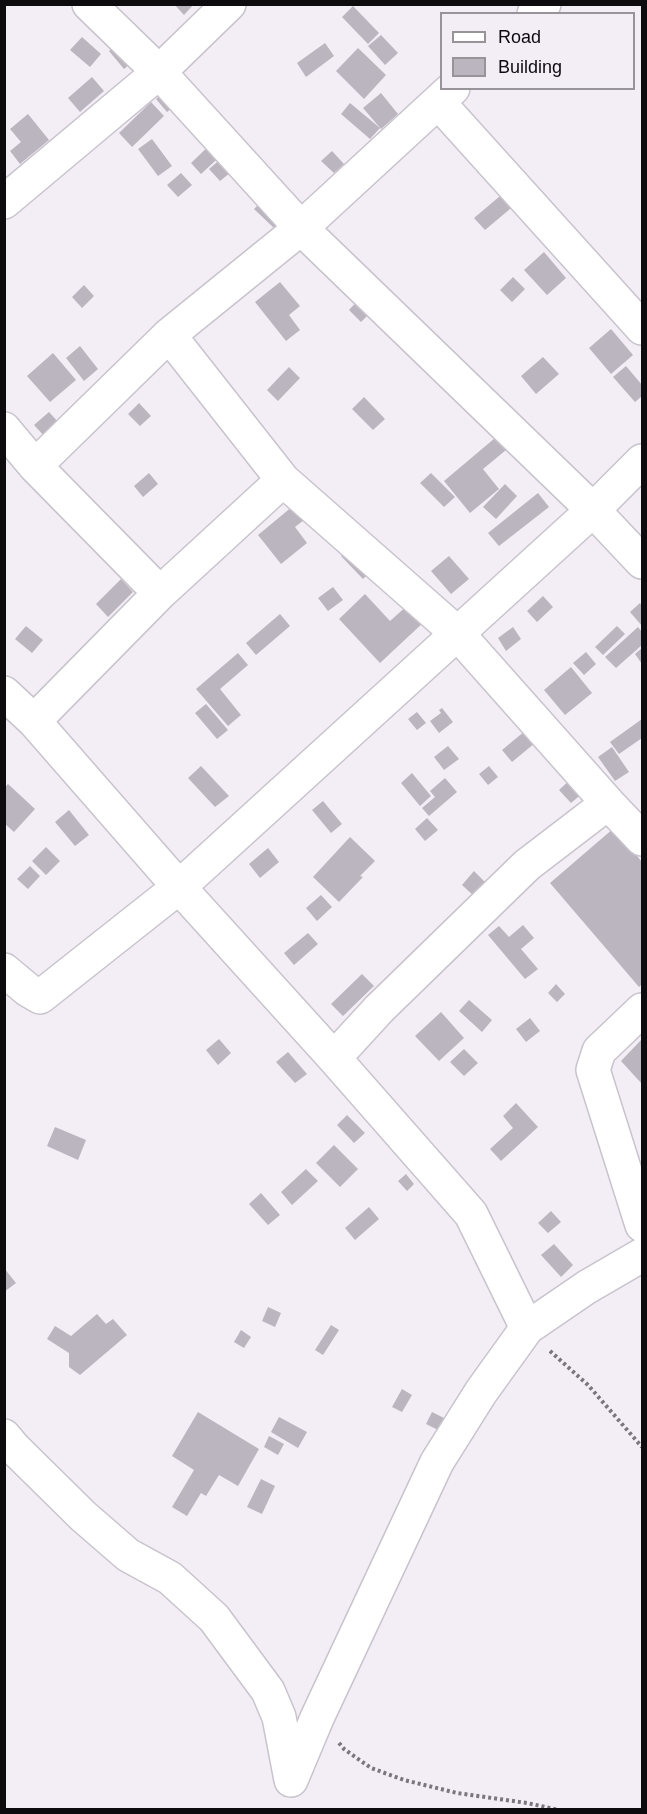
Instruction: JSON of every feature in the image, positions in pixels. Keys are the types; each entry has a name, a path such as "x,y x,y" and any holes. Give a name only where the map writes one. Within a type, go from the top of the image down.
{"street":[{"path":"89,4 159,72 301,228 593,510 642,562"},
{"path":"4,202 159,72 229,4"},
{"path":"35,466 170,335 301,228 446,95 642,328"},
{"path":"170,335 283,480 457,633 608,804 642,838"},
{"path":"4,429 35,466 160,593"},
{"path":"4,970 40,997 179,887 593,510 642,461"},
{"path":"34,722 160,593 283,480"},
{"path":"4,693 34,722 471,1214 527,1328"},
{"path":"334,1058 379,1009 527,864 608,804"},
{"path":"642,1010 599,1051 593,1070 642,1225"},
{"path":"4,1436 83,1516 128,1555 170,1578 214,1618 268,1691 279,1717 291,1780 317,1718 437,1462 481,1392 527,1328 587,1287 642,1255"}],"path":[{"path":"527,1328 588,1385 642,1448"},
{"path":"317,1718 344,1749 371,1767 404,1780 457,1793 559,1809"}],"building":[{"path":"174,4 194,4 184,15"},
{"path":"353,6 379,33 368,44 342,17"},
{"path":"381,35 398,53 385,65 368,46"},
{"path":"82,37 101,54 90,67 70,50"},
{"path":"123,39 138,57 124,69 109,51"},
{"path":"325,43 334,56 306,77 297,63"},
{"path":"358,48 386,75 364,99 336,71"},
{"path":"92,77 104,91 80,112 68,98"},
{"path":"178,81 189,95 167,112 156,99"},
{"path":"381,93 398,114 381,129 363,108"},
{"path":"151,102 164,116 132,147 119,133"},
{"path":"350,103 380,128 370,139 341,114"},
{"path":"28,114 49,140 20,164 10,151 21,142 10,129"},
{"path":"152,139 172,166 158,176 138,149"},
{"path":"216,139 227,150 201,174 191,163"},
{"path":"332,151 344,164 334,173 321,161"},
{"path":"229,152 240,165 220,181 209,169"},
{"path":"181,173 192,185 178,197 167,185"},
{"path":"519,180 529,193 485,230 474,218"},
{"path":"263,200 282,220 274,228 254,209"},
{"path":"544,252 566,278 547,295 524,270"},
{"path":"513,277 525,289 512,302 500,290"},
{"path":"280,282 300,306 289,315 300,330 286,341 255,302"},
{"path":"84,285 94,296 82,308 72,297"},
{"path":"360,298 373,310 361,322 349,310"},
{"path":"611,329 633,355 611,374 589,348"},
{"path":"80,346 98,369 84,381 66,358"},
{"path":"53,353 76,380 50,402 27,376"},
{"path":"543,357 559,374 536,394 521,376"},
{"path":"626,366 642,385 642,396 635,402 613,377"},
{"path":"289,367 300,378 278,401 267,390"},
{"path":"364,397 385,419 373,430 352,409"},
{"path":"139,403 151,416 140,426 128,414"},
{"path":"49,412 59,423 45,437 34,425"},
{"path":"495,438 506,450 483,469 499,489 470,513 444,481"},
{"path":"149,473 158,484 143,497 134,486"},
{"path":"431,473 455,497 444,507 420,483"},
{"path":"505,484 517,496 496,519 483,507"},
{"path":"538,493 549,507 499,546 488,533"},
{"path":"293,506 304,520 295,527 307,543 281,564 258,535"},
{"path":"355,543 376,566 363,579 341,556"},
{"path":"449,556 469,579 451,594 431,571"},
{"path":"121,579 133,592 108,617 96,604"},
{"path":"333,587 343,600 328,611 318,598"},
{"path":"365,594 390,621 409,604 425,621 380,663 339,619"},
{"path":"543,596 553,607 537,622 527,611"},
{"path":"640,603 642,606 642,626 630,612"},
{"path":"280,614 290,626 256,655 246,643"},
{"path":"26,626 43,640 32,653 15,639"},
{"path":"617,626 625,634 603,655 595,647"},
{"path":"513,627 521,639 506,651 498,638"},
{"path":"638,627 642,632 642,645 616,668 605,657"},
{"path":"642,648 642,664 635,654"},
{"path":"586,652 596,664 584,675 573,663"},
{"path":"238,653 248,665 220,689 241,715 228,726 196,689"},
{"path":"571,667 592,693 565,715 544,690"},
{"path":"206,704 228,730 217,739 195,713"},
{"path":"442,708 453,722 439,733 430,721 441,713 439,710"},
{"path":"417,712 426,723 417,730 408,719"},
{"path":"642,719 642,738 619,754 610,742"},
{"path":"525,731 535,743 512,762 502,750"},
{"path":"448,746 459,759 444,770 434,757"},
{"path":"612,747 629,772 615,781 598,757"},
{"path":"201,766 229,796 215,807 188,778"},
{"path":"489,766 498,777 488,785 479,774"},
{"path":"412,773 431,796 420,806 401,783"},
{"path":"445,778 457,792 429,816 422,808 435,797 430,791"},
{"path":"572,778 584,792 571,803 559,790"},
{"path":"8,784 35,809 14,832 4,823 4,788"},
{"path":"323,801 342,824 331,833 312,810"},
{"path":"69,810 89,835 75,846 55,822"},
{"path":"427,818 438,830 425,841 415,829"},
{"path":"614,828 642,862 642,984 639,987 550,883"},
{"path":"350,837 375,861 339,902 313,877"},
{"path":"46,847 60,861 46,875 32,861"},
{"path":"268,848 279,862 260,878 249,864"},
{"path":"30,866 40,876 28,889 17,879"},
{"path":"474,871 487,884 475,897 462,885"},
{"path":"321,895 332,907 317,921 306,908"},
{"path":"523,925 534,938 521,949 538,969 525,979 488,935 499,926 509,937"},
{"path":"308,933 318,944 294,965 284,953"},
{"path":"362,974 374,986 343,1016 331,1004"},
{"path":"556,984 565,994 557,1002 548,993"},
{"path":"469,1000 492,1020 482,1032 459,1011"},
{"path":"441,1012 464,1038 439,1061 415,1036"},
{"path":"530,1018 540,1031 526,1042 516,1029"},
{"path":"219,1039 231,1053 218,1065 206,1050"},
{"path":"642,1039 642,1084 621,1061"},
{"path":"464,1049 478,1063 464,1076 450,1062"},
{"path":"288,1052 307,1074 295,1083 276,1062"},
{"path":"516,1103 538,1127 501,1161 490,1149 513,1128 503,1116"},
{"path":"347,1115 365,1133 354,1143 337,1125"},
{"path":"55,1127 86,1140 78,1160 47,1146"},
{"path":"334,1145 358,1169 340,1187 316,1163"},
{"path":"306,1169 318,1181 292,1205 281,1192"},
{"path":"406,1174 414,1184 407,1191 398,1181"},
{"path":"261,1193 280,1215 268,1225 249,1204"},
{"path":"369,1207 379,1219 355,1240 345,1228"},
{"path":"551,1211 561,1222 548,1233 538,1223"},
{"path":"554,1244 573,1265 561,1277 541,1255"},
{"path":"4,1268 16,1283 4,1292"},
{"path":"268,1307 281,1313 275,1327 262,1321"},
{"path":"97,1314 106,1324 113,1319 127,1335 80,1375 69,1367 69,1353 47,1339 55,1326 71,1336"},
{"path":"331,1325 339,1330 323,1355 315,1350"},
{"path":"241,1330 251,1337 244,1348 234,1342"},
{"path":"402,1389 412,1395 402,1412 392,1407"},
{"path":"198,1412 259,1449 238,1486 219,1475 206,1496 201,1493 187,1516 172,1507 194,1470 172,1456"},
{"path":"432,1412 444,1418 438,1430 426,1424"},
{"path":"279,1417 307,1432 298,1448 271,1432"},
{"path":"269,1436 284,1444 278,1455 264,1447"},
{"path":"261,1479 275,1486 262,1514 247,1507"}]}
